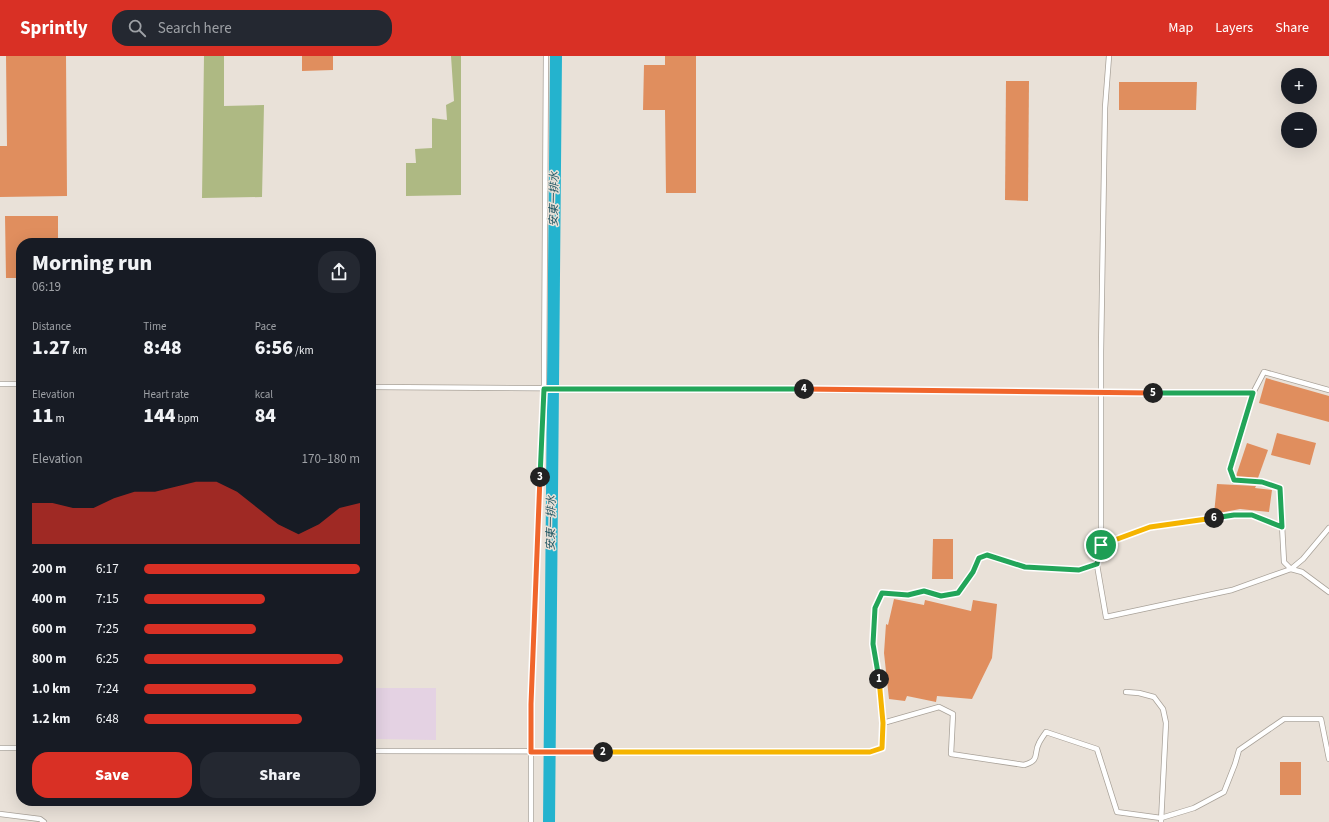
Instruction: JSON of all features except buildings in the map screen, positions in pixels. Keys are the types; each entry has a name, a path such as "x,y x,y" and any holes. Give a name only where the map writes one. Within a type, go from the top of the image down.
{"lane":[{"path":"531,822 531,704 544,389 546,56"},
{"path":"1109,56 1105,116 1101,351 1101,545 1097,564 1106,617 1232,590 1291,569 1303,559 1329,528"},
{"path":"1329,390 1264,372 1253,393 1230,469 1234,480 1262,482 1280,488 1284,562 1291,569 1302,572 1329,592"},
{"path":"0,384 16,384"},
{"path":"376,387 1253,393"},
{"path":"1101,545 1150,527 1234,515 1252,515 1282,527"},
{"path":"376,751 870,752 882,748 883,723 879,679 873,644 875,608 882,593 908,595 924,591 941,596 958,593 973,572 979,558 987,555 1025,567 1079,570 1097,564"},
{"path":"1126,692 1139,693 1154,697 1163,709 1166,723 1161,820"},
{"path":"883,723 939,707 952,714 951,754 1024,765 1032,762 1036,757 1038,744 1046,732 1096,749 1117,812 1161,820 1194,808 1224,792 1239,750 1284,719 1321,719 1329,759"},
{"path":"0,748 16,748"},
{"path":"0,814 40,819 44,822"}],"shaded area":[{"path":"376,688 436,688 436,740 376,739"}],"green space":[{"path":"204,56 224,56 224,106 264,105 262,197 202,198"},
{"path":"451,56 461,56 461,195 406,196 406,163 416,163 415,149 432,148 432,118 447,120 446,105 454,101"}],"waterway":[{"name":"安東一排水","path":"549,822 556,56"}],"route":[{"path":"544,389 1253,393 1230,469 1234,480 1262,482 1280,488 1282,527 1252,515 1234,515 1150,527 1101,545 1097,564 1079,570 1025,567 987,555 979,558 973,572 958,593 941,596 924,591 908,595 882,593 875,608 873,644 879,679 883,723 882,748 870,752 531,752 531,704 544,389"}]}
